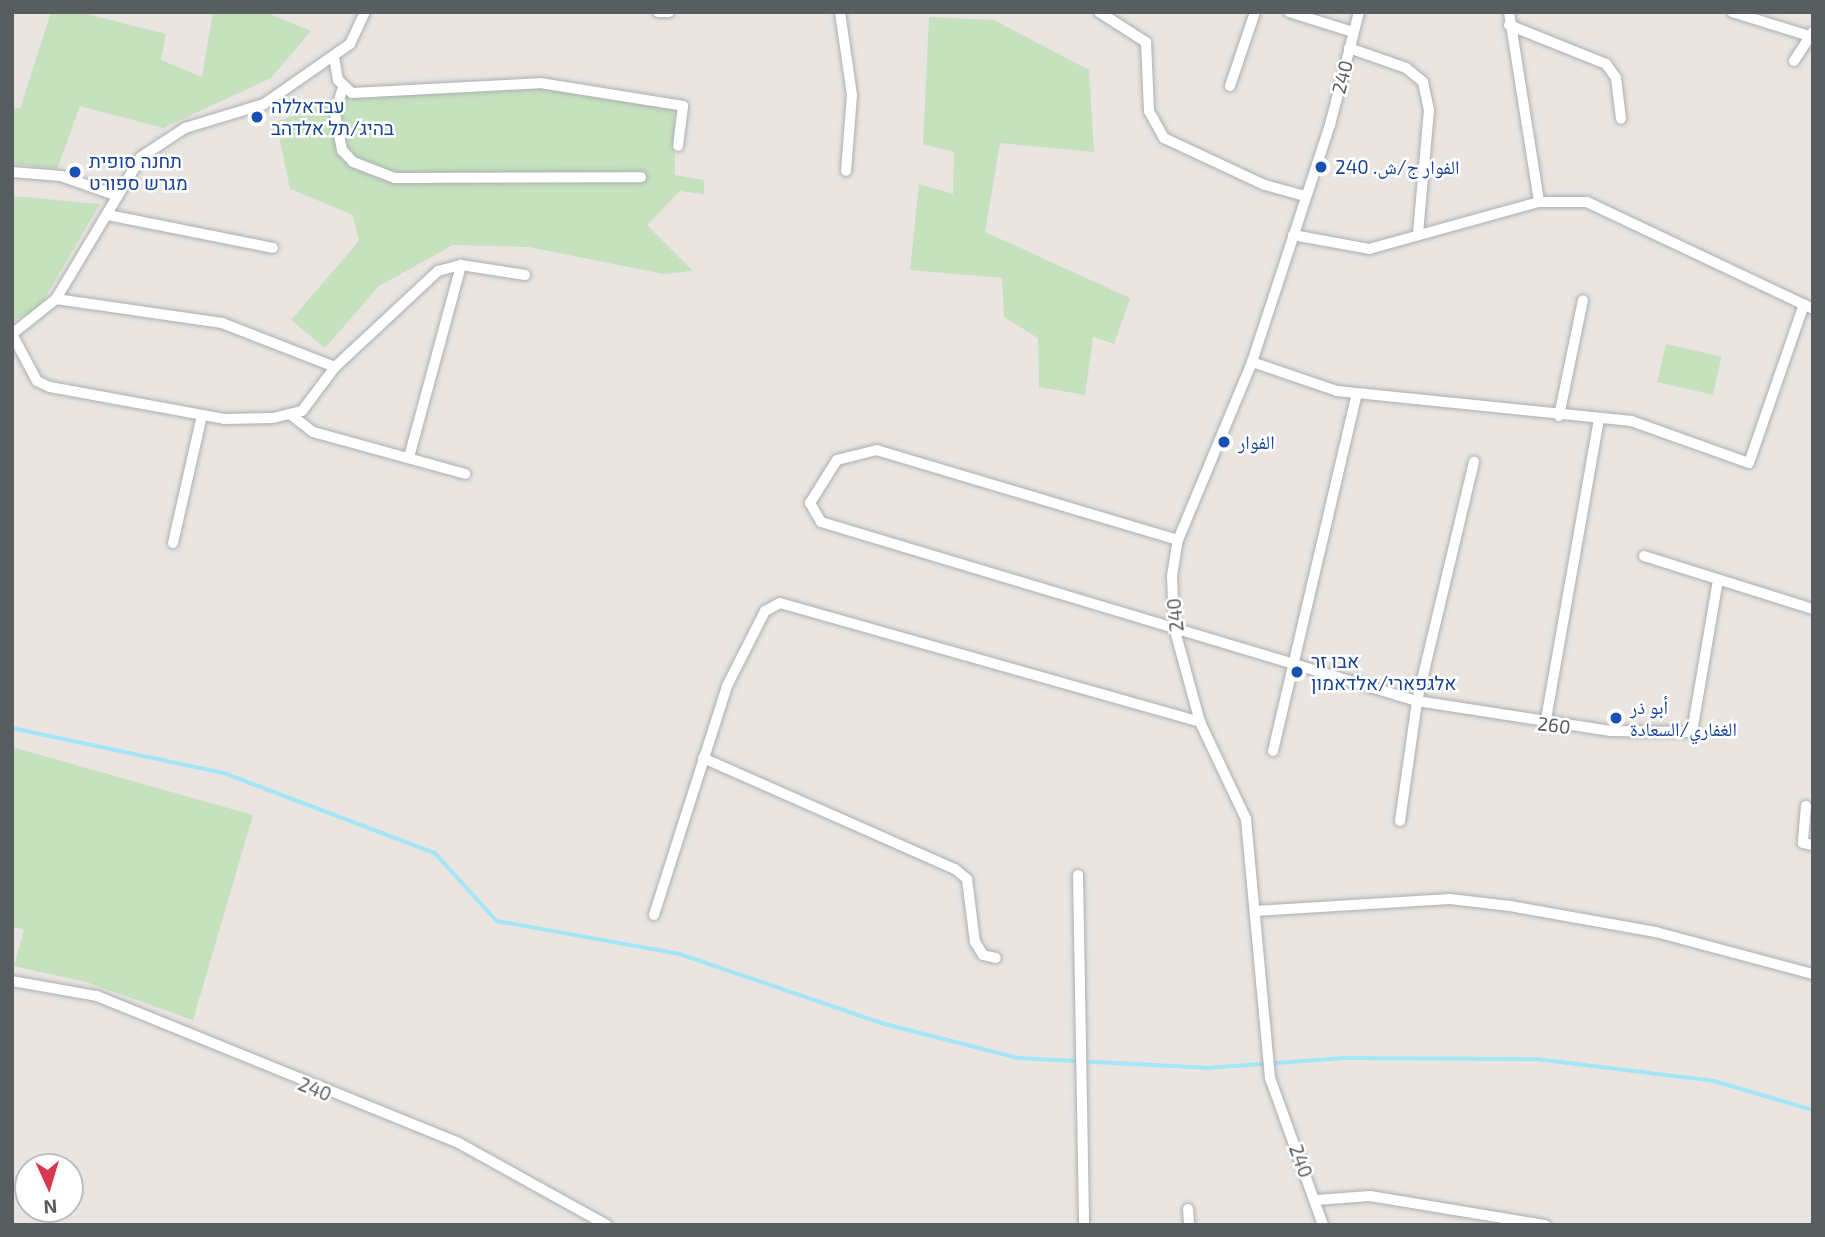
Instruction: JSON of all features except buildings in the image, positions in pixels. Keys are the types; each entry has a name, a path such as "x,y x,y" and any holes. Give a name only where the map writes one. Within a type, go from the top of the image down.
{"street":[{"path":"365,12 350,44 264,104 162,140 134,166 115,195 108,215 56,299 12,334 37,381 202,415 290,414 302,411 335,367 415,286 461,265 526,275"},
{"path":"658,12 669,12"},
{"path":"840,12 852,94 846,171"},
{"path":"1099,12 1146,42 1149,111 1164,138 1265,185 1306,196"},
{"path":"1230,86 1255,12"},
{"path":"1289,12 1353,32"},
{"name":"240","path":"1323,1225 1270,1078 1246,819 1200,723 1174,627 1178,540 1252,362 1306,196 1359,12"},
{"path":"1509,12 1539,202"},
{"path":"1732,12 1811,34 1794,61"},
{"path":"1509,25 1606,64 1616,78 1620,119"},
{"path":"1349,48 1406,68 1423,82 1429,110 1418,233"},
{"path":"334,57 343,87 335,114 342,150 353,162 395,178 641,177"},
{"path":"343,87 367,95 540,83 683,106 678,146"},
{"path":"12,172 61,176 115,195"},
{"path":"1252,362 1357,394 1599,420 1631,421 1749,463 1808,307 1587,202 1539,202 1418,233 1369,249 1293,235"},
{"path":"108,215 273,248"},
{"path":"409,457 461,265"},
{"path":"56,299 222,323 335,367"},
{"path":"1559,416 1583,300"},
{"path":"1273,751 1357,394"},
{"path":"290,414 313,432 465,474"},
{"path":"173,543 202,415"},
{"path":"1545,725 1599,420"},
{"name":"260","path":"1178,540 877,450 837,460 810,503 821,522 1417,701 1545,725 1692,732 1718,579"},
{"path":"1400,821 1417,701 1474,462"},
{"path":"1644,556 1813,609"},
{"path":"654,915 727,686 765,611 780,603 1200,723"},
{"path":"703,758 955,869 967,879 975,942 983,955 996,958"},
{"path":"1805,806 1803,843 1813,845"},
{"path":"1078,875 1084,1225"},
{"path":"1255,911 1450,899 1498,904 1656,932 1813,974"},
{"name":"240","path":"12,981 97,996 457,1142 607,1225"},
{"path":"1315,1200 1370,1196 1546,1225"},
{"path":"1188,1209 1189,1225"}],"green space":[{"path":"51,12 79,12 166,34 161,60 202,77 213,12 265,12 311,31 271,78 163,128 80,106 57,169 12,164 12,107 20,109"},
{"path":"929,17 994,20 1089,70 1094,152 1000,143 985,232 1130,298 1114,344 1093,337 1085,395 1039,387 1038,338 1004,317 1002,278 910,270 919,184 953,194 954,152 923,144"},
{"path":"552,84 674,108 675,175 704,180 704,194 680,191 647,225 693,271 664,274 529,247 453,245 379,286 325,348 291,320 359,241 353,215 290,189 276,122 343,98"},
{"path":"12,196 100,204 38,310 12,321"},
{"path":"1666,344 1722,357 1713,395 1657,382"},
{"path":"12,747 253,815 193,1020 86,982 14,966 24,929 12,927"}],"waterway":[{"path":"12,728 224,773 435,853 497,921 680,954 885,1024 1018,1058 1206,1068 1344,1058 1536,1059 1714,1081 1813,1110"}],"place":[{"name":"עבדאללה בהיג/תל אלדהב","path":"257,117"},
{"name":"الفوار ج/ش. 240","path":"1321,167"},
{"name":"תחנה סופית מגרש ספורט","path":"75,172"},
{"name":"الفوار","path":"1224,442"},
{"name":"אבו זר אלגפארי/אלדאמון","path":"1297,672"},
{"name":"أبو ذر الغفاري/السعادة","path":"1616,718"}]}
